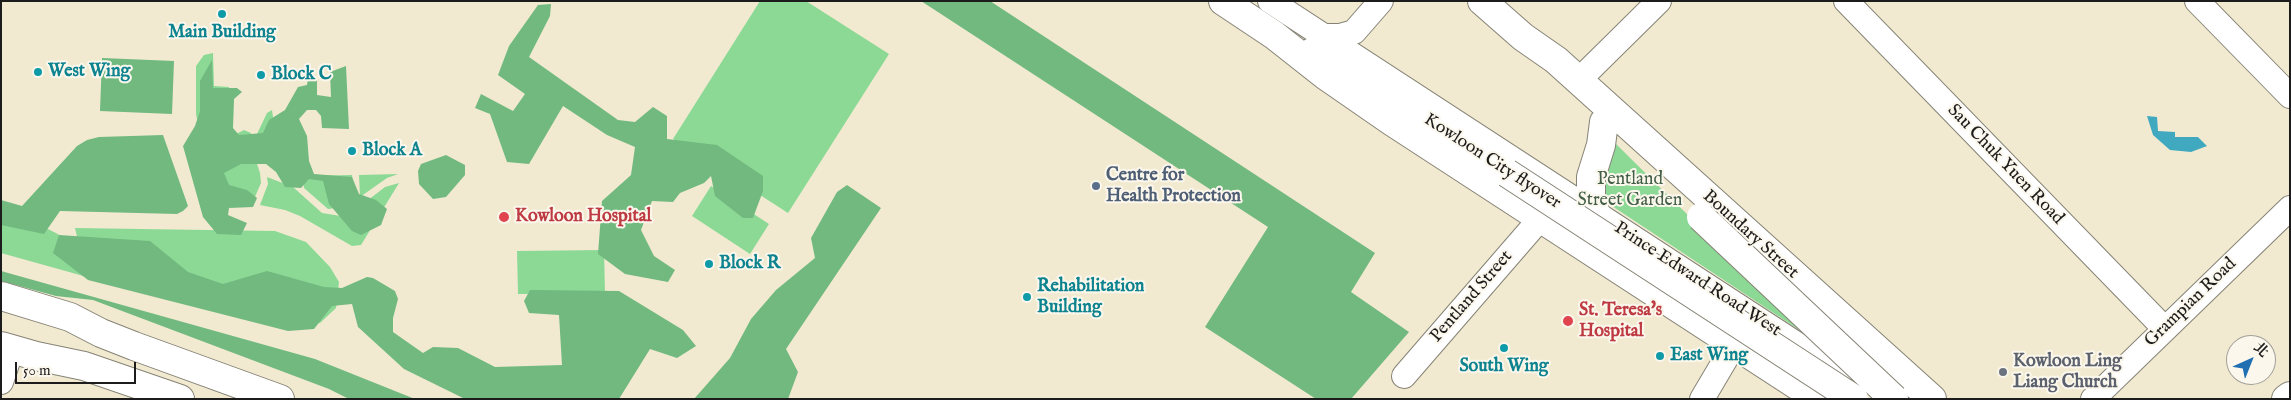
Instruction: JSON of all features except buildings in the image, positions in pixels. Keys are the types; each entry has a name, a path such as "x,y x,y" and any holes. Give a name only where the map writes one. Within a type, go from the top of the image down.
{"main road":[{"name":"Prince Edward Road West","path":"1223,1 1274,35 1332,81 1540,219 1818,399"},
{"name":"Boundary Street","path":"1482,1 1523,37 1549,54 1579,80 1900,388"},
{"name":"Kowloon City flyover","path":"1274,35 1346,67 1854,399"},
{"name":"Boundary Street","path":"1523,37 1540,64 1604,122"},
{"path":"1596,214 1590,188 1591,177 1601,145 1604,122"},
{"path":"1604,122 1701,217 1900,388 1932,399"},
{"path":"1,296 70,317 100,334 280,399"},
{"path":"1,312 63,339 84,366"},
{"path":"5,341 63,339 100,334"},
{"path":"5,341 180,399"},
{"path":"1854,399 1859,383 1873,373"},
{"path":"2286,399 2290,396"}],"street":[{"name":"Prince Edward Road West","path":"1270,1 1821,360 1838,368 1873,373 1900,388"},
{"path":"1323,36 1340,36 1354,32 1381,1"},
{"path":"1579,80 1659,1"},
{"name":"Sau Chuk Yuen Road","path":"1846,1 2164,328"},
{"path":"2197,1 2290,96"},
{"name":"Grampian Road","path":"2094,399 2164,328 2290,208"},
{"name":"Pentland Street","path":"1404,376 1540,219"},
{"path":"1702,399 1752,316"},
{"path":"1,382 5,341"}],"green space":[{"path":"760,1 806,1 889,54 788,213 673,139"},
{"path":"921,1 990,1 1375,253 1351,292 1409,332 1351,399 1316,399 1205,327 1268,227"},
{"path":"551,4 550,16 529,57 618,120 635,122 653,107 667,116 667,139 717,145 763,176 763,191 753,218 743,218 715,196 711,176 704,183 680,193 673,202 652,201 641,230 654,256 675,270 668,282 625,274 598,254 602,201 631,175 635,147 607,135 563,106 529,164 507,162 490,114 475,108 481,94 513,111 525,94 498,75 509,46 538,5"},
{"path":"213,53 214,86 229,87 232,136 244,130 251,133 250,142 201,141 196,114 196,66 204,55"},
{"path":"102,58 174,61 172,114 100,111"},
{"path":"212,60 213,88 237,88 242,92 234,99 233,128 239,135 263,133 269,120 285,110 298,87 307,85 309,74 317,79 317,95 331,97 330,72 346,66 349,129 322,128 321,116 316,110 307,110 299,119 307,136 309,161 314,174 352,177 359,194 376,200 387,209 381,225 361,235 352,231 329,204 323,181 309,179 301,188 285,187 276,172 266,164 241,164 224,173 229,185 247,190 257,198 253,207 229,208 228,215 247,223 241,235 217,234 203,217 183,146 195,126 200,111 200,81"},
{"path":"272,110 277,144 256,136 267,113"},
{"path":"163,135 188,206 183,211 177,214 60,211 44,234 1,225 1,200 22,206 77,146 87,140 99,137"},
{"name":"Pentland Street Garden","path":"1615,143 1810,337 1612,206 1607,200 1603,185"},
{"path":"202,148 252,148 260,173 261,183 251,206 222,205"},
{"path":"446,155 465,165 465,175 446,197 433,199 419,184 418,171 421,164"},
{"path":"398,174 387,178 360,197 359,175"},
{"path":"352,175 355,200 344,207 328,209 304,188 302,176"},
{"path":"267,177 293,187 322,213 341,216 350,214 385,187 399,183 361,245 352,246 300,216 285,210 260,205 268,184"},
{"path":"847,185 881,208 786,349 798,372 788,399 694,399 730,358 751,319 776,290 815,258 811,238 837,192"},
{"path":"711,186 769,224 750,254 692,216"},
{"path":"1,214 48,229 79,245 75,228 275,231 306,242 330,267 339,282 336,308 320,323 299,326 87,277 1,253"},
{"path":"59,235 150,241 188,272 223,284 267,271 324,287 342,288 367,277 373,278 395,291 398,299 393,318 393,332 423,353 433,347 458,348 495,367 562,365 559,315 529,313 524,301 530,290 619,291 683,330 696,346 677,358 650,349 619,399 465,399 404,369 358,327 352,304 332,306 314,329 288,331 88,280 53,253"},
{"path":"604,250 605,293 518,294 517,251"},
{"path":"1,271 315,359 415,399 349,399 329,389 93,300 56,296 1,281"}],"water":[{"path":"2147,116 2157,117 2158,131 2175,132 2175,137 2198,137 2207,146 2191,152 2170,150 2153,135"}],"place":[{"name":"Main Building","path":"222,14"},
{"name":"West Wing","path":"38,72"},
{"name":"Block C","path":"261,75"},
{"name":"Block A","path":"352,151"},
{"name":"Centre for Health Protection","path":"1096,186"},
{"name":"Kowloon Hospital","path":"504,217"},
{"name":"Block R","path":"709,264"},
{"name":"Rehabilitation Building","path":"1027,297"},
{"name":"St. Teresa's Hospital","path":"1568,321"},
{"name":"South Wing","path":"1504,348"},
{"name":"East Wing","path":"1660,356"},
{"name":"Kowloon Ling Liang Church","path":"2003,372"}]}
